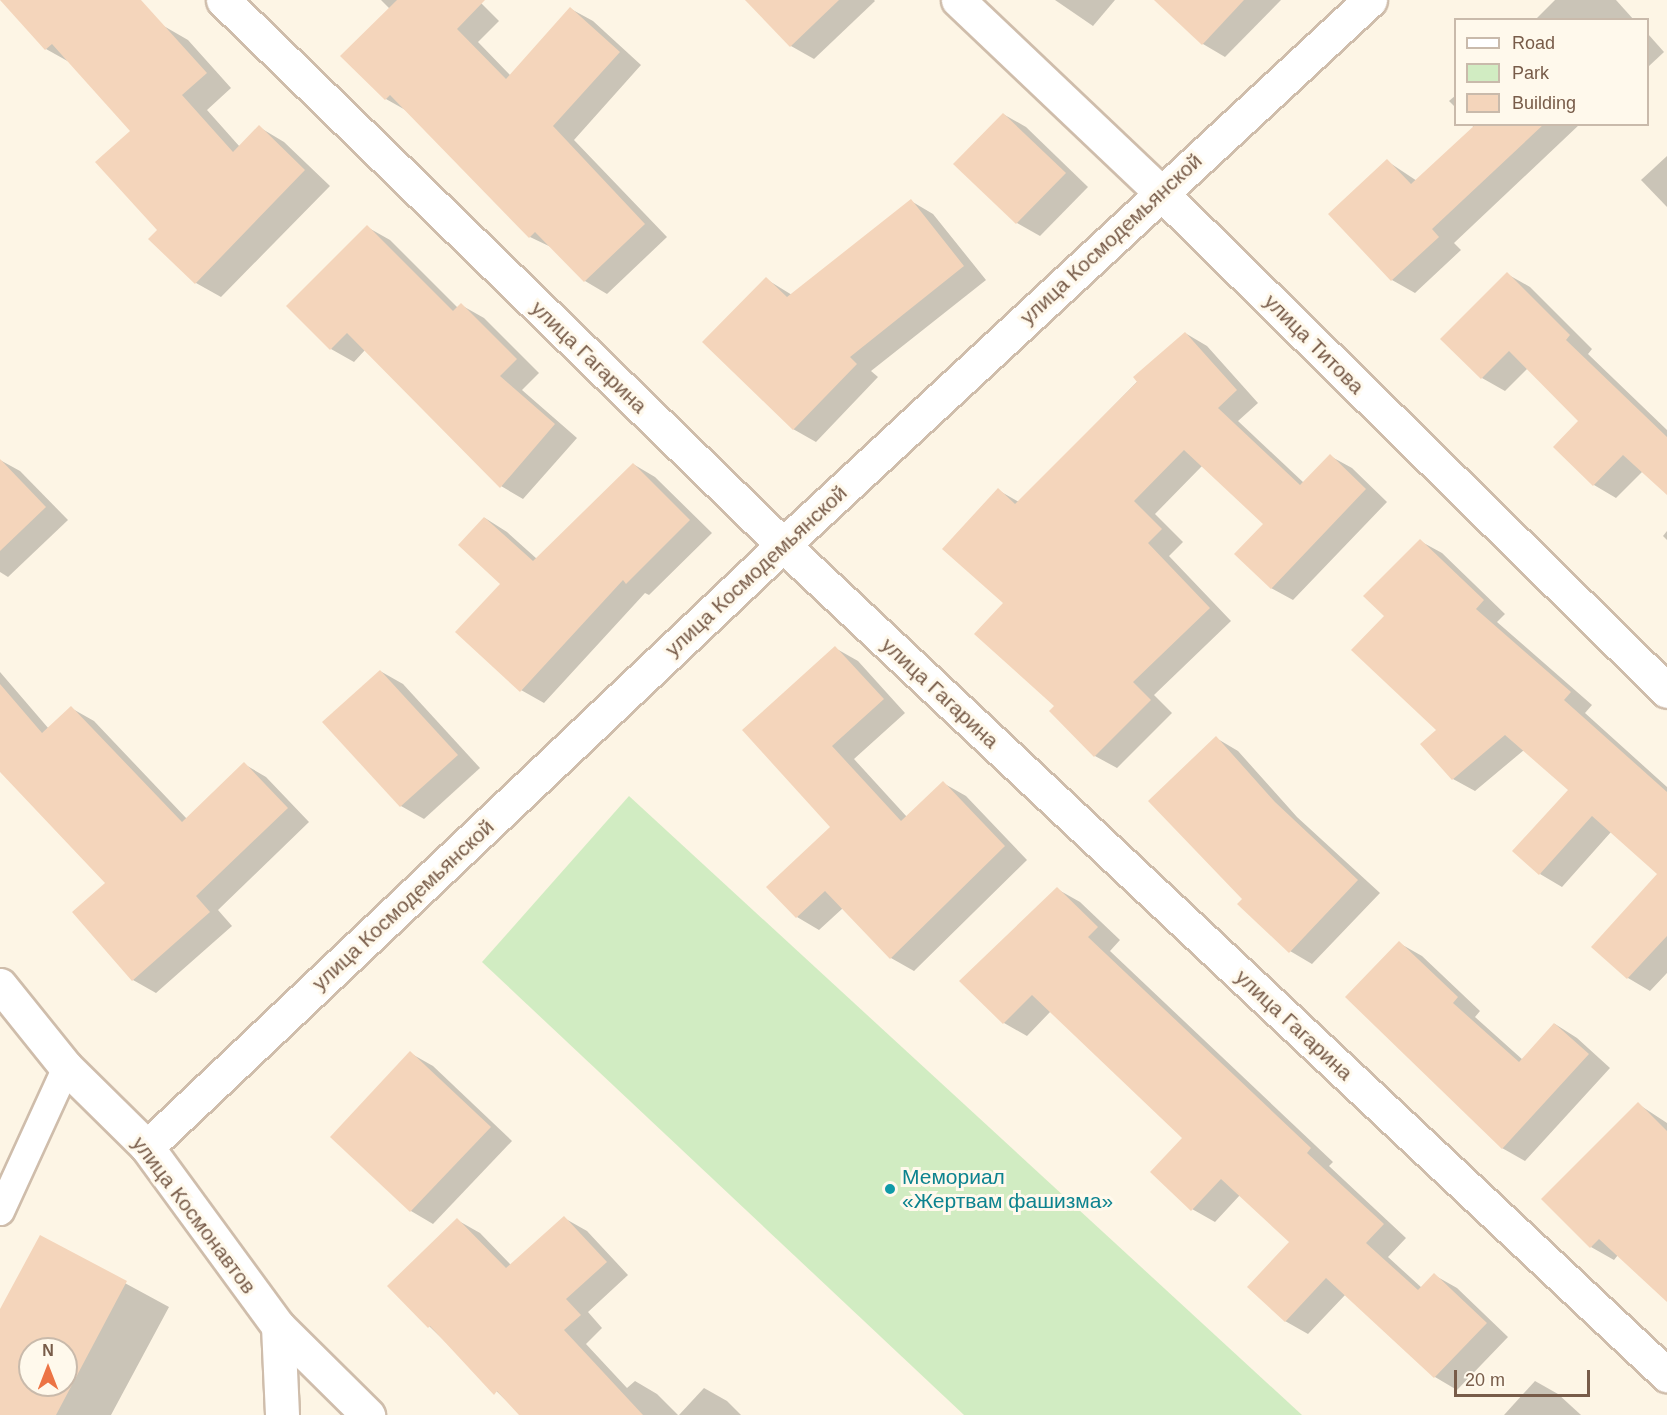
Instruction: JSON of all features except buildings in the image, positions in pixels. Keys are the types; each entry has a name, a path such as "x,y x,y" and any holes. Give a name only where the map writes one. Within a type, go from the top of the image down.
{"street":[{"name":"улица Гагарина","path":"223,0 783,546 1667,1375"},
{"name":"улица Титова","path":"958,0 1160,192 1667,691"},
{"name":"улица Космодемьянской","path":"147,1147 1160,192 1370,0"},
{"name":"улица Космонавтов","path":"0,986 66,1067 147,1147 278,1326 368,1415"},
{"path":"278,1326 282,1415"}],"lane":[{"path":"0,1211 66,1067"}],"green space":[{"name":"Мемориал «Жертвам фашизма»","path":"629,796 1302,1415 964,1415 482,962"}],"place":[{"name":"Мемориал «Жертвам фашизма»","path":"890,1189"}]}
